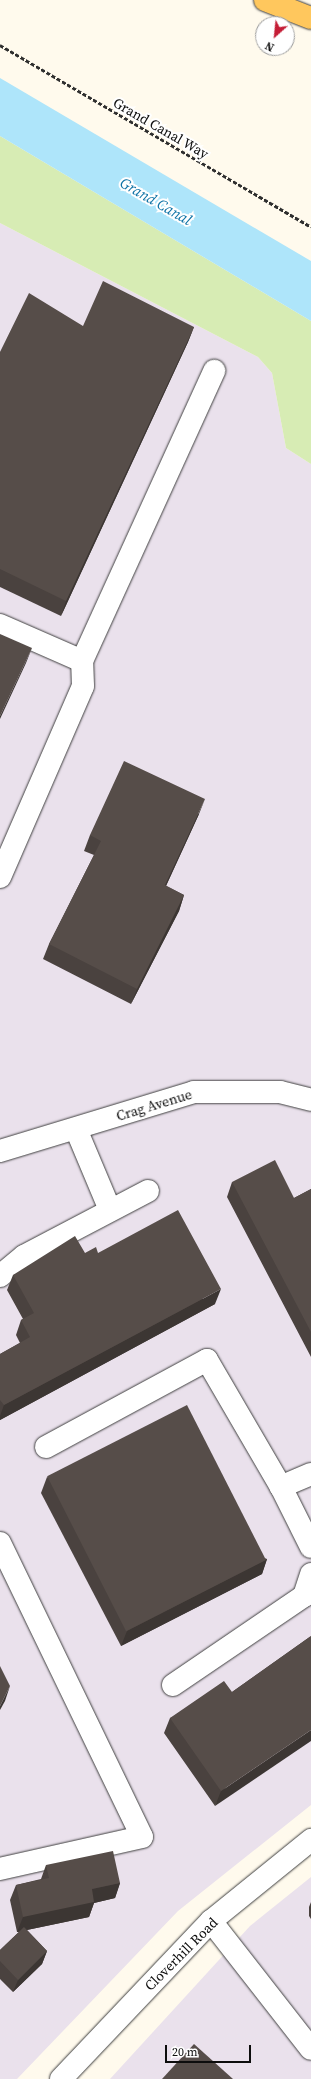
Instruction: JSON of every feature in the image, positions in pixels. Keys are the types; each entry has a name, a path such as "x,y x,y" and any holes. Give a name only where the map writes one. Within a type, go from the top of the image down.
{"main road":[{"path":"265,0 311,18"}],"street":[{"path":"0,877 83,686 82,661 214,371"},
{"path":"0,625 82,661"},
{"name":"Crag Avenue","path":"0,1151 194,1092 280,1092 311,1100"},
{"path":"76,1129 110,1210"},
{"path":"0,1276 24,1256 148,1191"},
{"path":"46,1447 207,1360 281,1487 311,1547"},
{"path":"281,1487 311,1474"},
{"path":"0,1543 142,1837 0,1869"},
{"path":"173,1685 304,1596 311,1574"},
{"name":"Cloverhill Road","path":"61,2079 211,1922 311,1840"},
{"path":"211,1922 311,2049"}],"path":[{"name":"Grand Canal Way","path":"0,45 311,227"}],"shaded area":[{"path":"0,223 258,357 272,373 286,448 311,464 311,1805 178,1911 17,2079 0,2079"},
{"path":"311,1877 311,2079 110,2079 250,1926"}],"green space":[{"path":"0,136 311,321 311,464 286,448 272,373 258,357 0,223"}],"water":[{"name":"Grand Canal","path":"0,78 311,261 311,321 0,136"}],"building":[{"path":"103,281 194,327 66,601 0,569 0,352 29,293 83,326"},
{"path":"0,634 32,648 0,716"},
{"path":"124,761 205,799 165,885 184,895 137,989 49,944 101,841 90,835"},
{"path":"275,1160 294,1198 311,1189 311,1332 232,1182"},
{"path":"178,1210 221,1289 4,1405 0,1400 0,1354 30,1337 21,1320 34,1313 13,1275 75,1236 85,1253 96,1247 98,1253"},
{"path":"187,1405 266,1560 126,1631 47,1476"},
{"path":"311,1636 311,1730 221,1791 170,1718 224,1681 232,1692"},
{"path":"0,1666 10,1686 0,1706"},
{"path":"113,1851 120,1883 92,1889 94,1902 23,1917 16,1885 49,1878 46,1865"},
{"path":"24,1927 47,1951 18,1980 0,1961 0,1950"},
{"path":"194,2044 233,2079 162,2079"}]}
